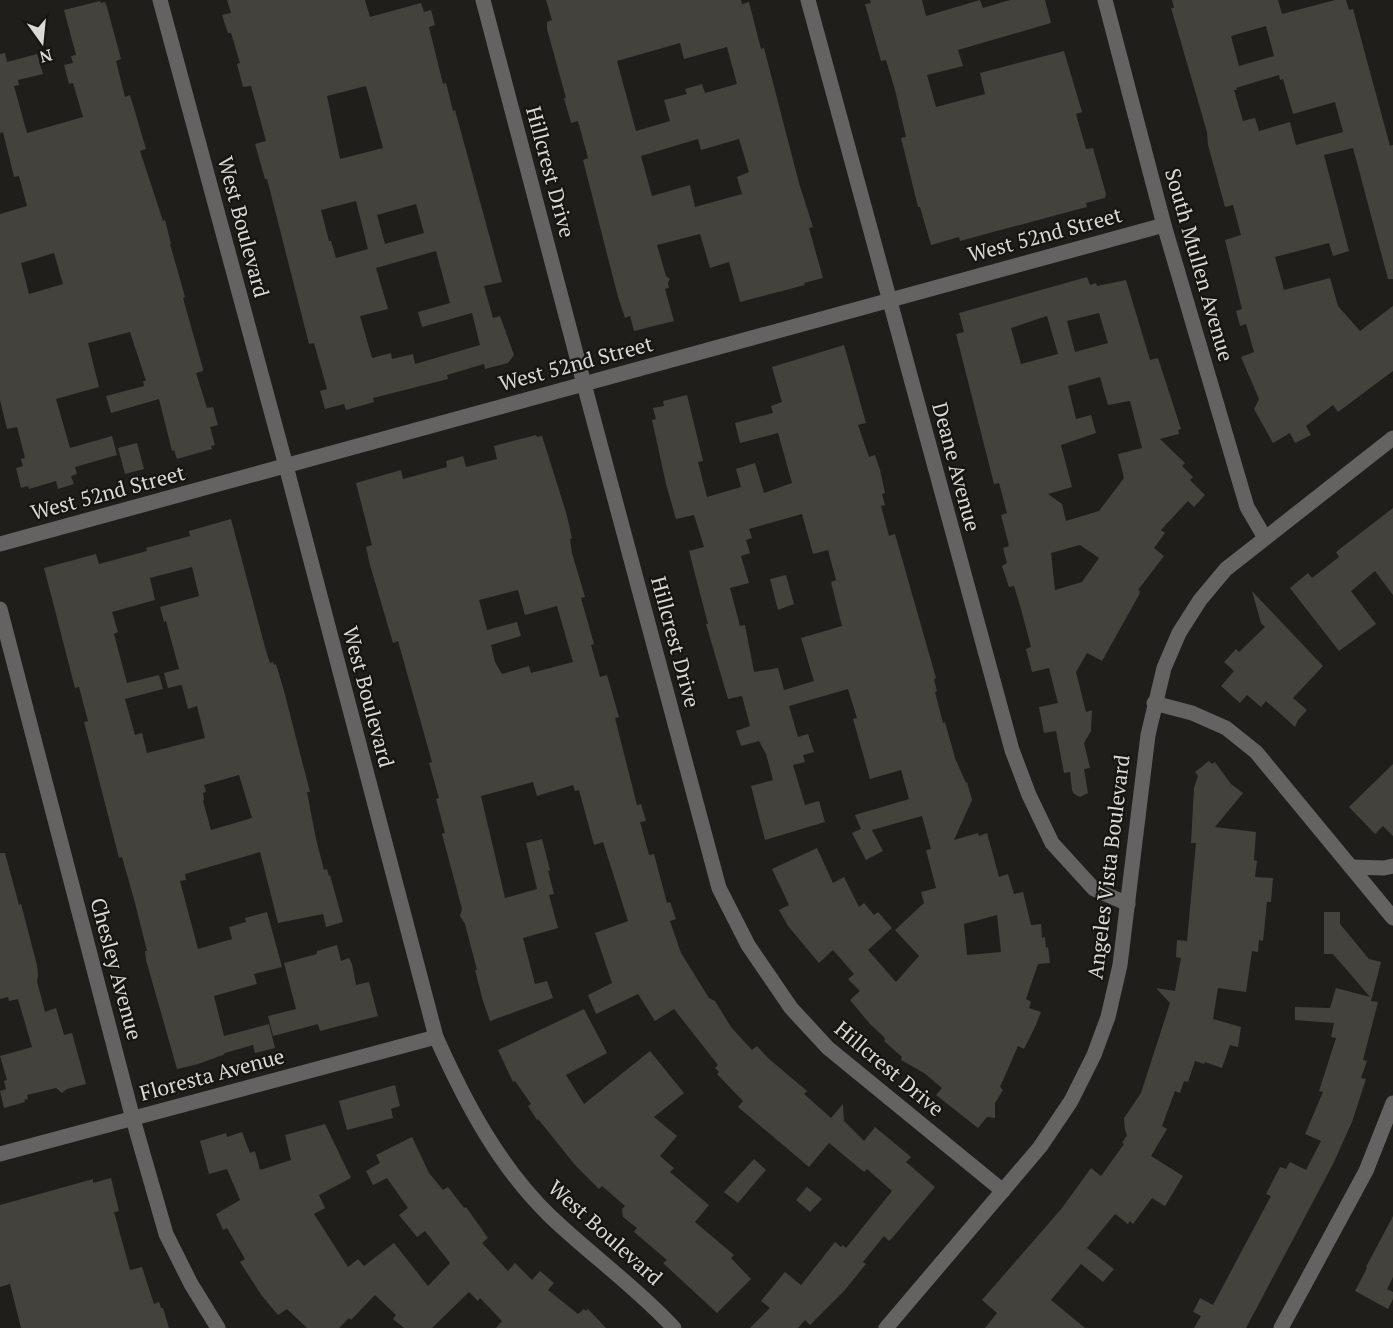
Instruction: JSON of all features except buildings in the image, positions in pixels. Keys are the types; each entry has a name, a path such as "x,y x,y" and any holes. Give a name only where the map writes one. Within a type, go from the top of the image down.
{"street":[{"name":"West Boulevard","path":"160,0 286,466 436,1037 458,1086 488,1140 516,1176 550,1216 652,1305 674,1328"},
{"name":"Hillcrest Drive","path":"483,0 719,888 748,945 791,1008 828,1048 1003,1191"},
{"name":"Deane Avenue","path":"808,0 1012,750 1029,795 1052,843 1094,889 1128,904"},
{"name":"South Mullen Avenue","path":"1105,0 1164,225 1247,507 1265,538"},
{"name":"West 52nd Street","path":"0,544 1164,225"},
{"name":"Angeles Vista Boulevard","path":"886,1328 1040,1148 1071,1101 1094,1055 1108,1017 1120,965 1148,735 1154,703 1164,668 1179,633 1200,600 1226,569 1393,438"},
{"name":"Chesley Avenue","path":"0,609 133,1119 166,1234 191,1284 218,1328"},
{"path":"1154,703 1192,713 1226,728 1256,752 1393,918"},
{"path":"1351,867 1393,866"},
{"name":"Floresta Avenue","path":"0,1154 436,1037"},
{"path":"1281,1328 1366,1171 1393,1103"}]}
